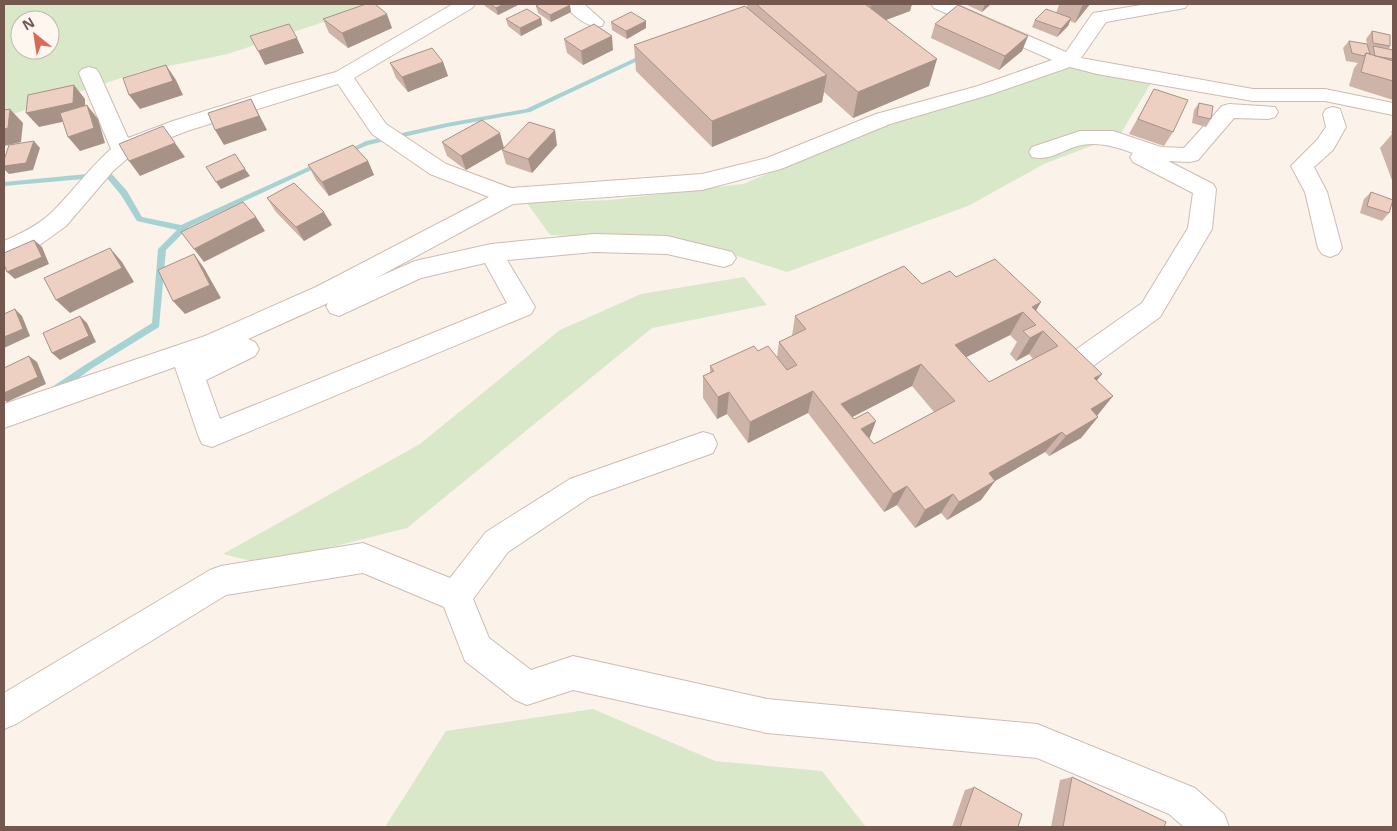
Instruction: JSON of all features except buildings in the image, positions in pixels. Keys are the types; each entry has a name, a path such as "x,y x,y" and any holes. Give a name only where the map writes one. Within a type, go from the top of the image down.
{"street":[{"path":"4,252 33,238 58,220 105,166 128,146 180,126 282,93 343,76 466,4"},
{"path":"573,4 595,22"},
{"path":"940,4 1036,44 1069,61 1172,82 1253,95 1325,95 1393,108"},
{"path":"343,76 381,130 438,169 509,196 622,189 702,182 772,164 883,119 985,90 1069,61 1100,17 1180,4"},
{"path":"89,73 123,151"},
{"path":"1040,152 1080,138 1113,138 1159,154 1190,155 1229,111 1333,114 1362,102"},
{"path":"1330,248 1316,192 1302,166 1325,145 1336,127 1333,114"},
{"path":"1080,361 1151,310 1200,229 1205,188 1103,139"},
{"path":"187,364 214,344 325,294 509,196"},
{"path":"4,416 71,392 187,364 415,270 491,253 594,243 667,245 724,258"},
{"path":"187,364 212,436 522,307 491,253"},
{"path":"456,596 497,542 580,488 703,444"},
{"path":"4,712 221,581 363,558 456,596 477,649 527,688 573,673 767,716 1037,741 1182,802 1211,827"}],"green space":[{"path":"4,4 377,4 228,54 139,72 4,117"},
{"path":"1071,67 1151,83 1120,135 1044,164 968,206 787,272 687,240 550,235 527,203 611,200 743,184 890,123"},
{"path":"744,277 767,305 652,328 407,528 264,564 223,554 420,444 560,330 641,294"},
{"path":"593,709 715,761 822,771 866,827 385,827 446,731"}],"waterway":[{"path":"347,152 366,143 447,125 528,111 646,55"},
{"path":"55,390 156,325 162,249 186,225 319,165"},
{"path":"4,184 108,174 124,193 140,219 182,228"}]}
